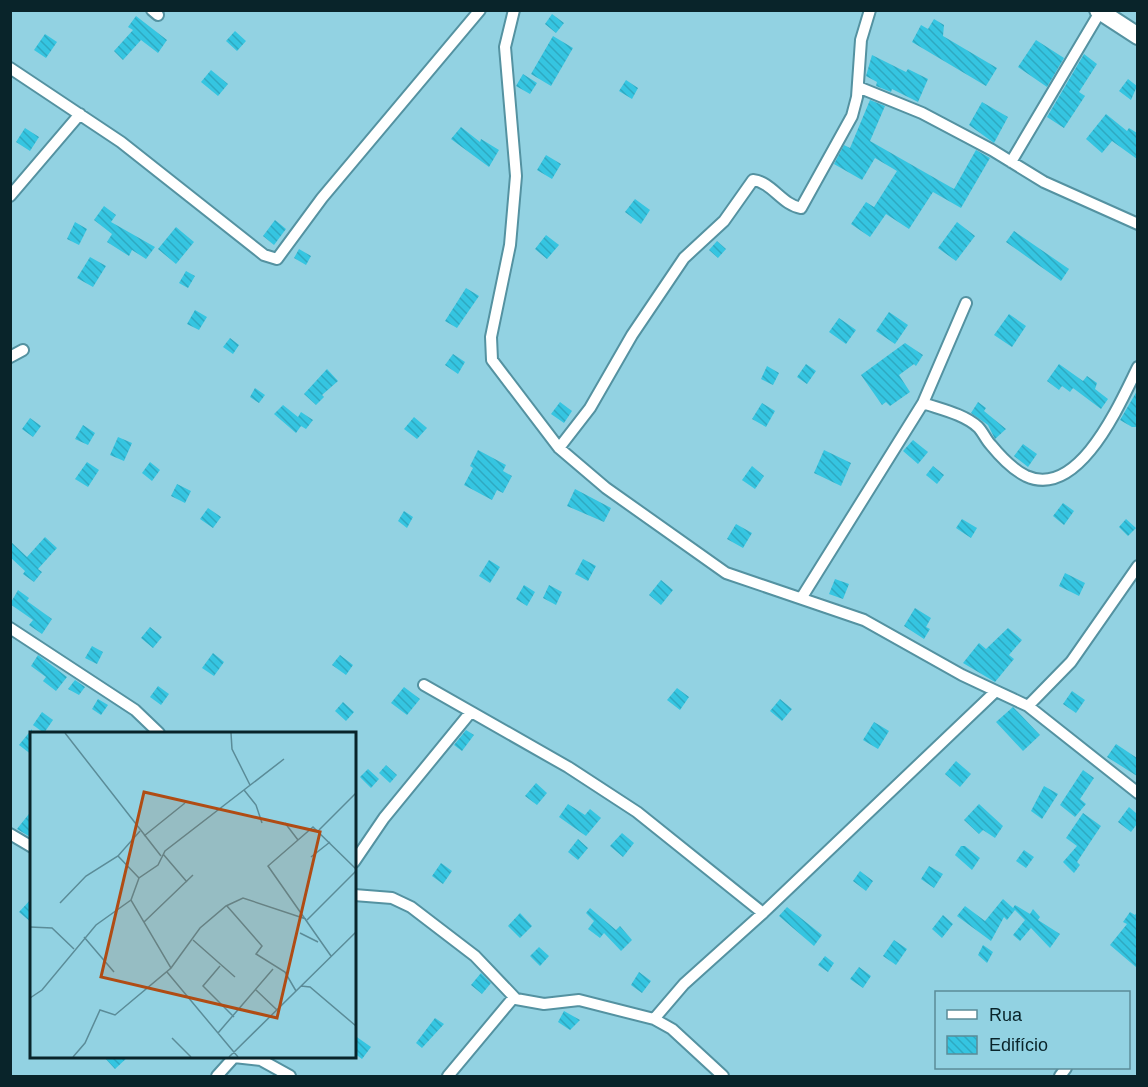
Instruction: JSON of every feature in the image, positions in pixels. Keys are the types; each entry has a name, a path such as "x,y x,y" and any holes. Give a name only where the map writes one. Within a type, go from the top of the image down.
{"main road":[{"path":"1099,11 1137,36"}],"street":[{"path":"10,68 121,142 264,255 277,259 322,198 480,10"},
{"path":"514,10 505,47 516,176 510,245 489,348 492,360 559,448 606,488 726,573 864,620 962,675 1028,706 1137,794"},
{"path":"559,448 590,408 627,344 684,258 724,221 747,185 753,180 760,181 791,205 801,208 852,116 858,87 858,59 870,10"},
{"path":"1011,162 1099,11"},
{"path":"858,87 922,112 1044,182 1137,224"},
{"path":"10,196 81,114"},
{"path":"802,597 923,403 966,303"},
{"path":"10,357 23,350"},
{"path":"923,403 979,427 990,445 1026,476 1052,478 1075,468 1095,443 1137,367"},
{"path":"1028,706 1071,662 1137,566"},
{"path":"10,628 135,710 158,732"},
{"path":"424,685 568,767 637,812 763,913"},
{"path":"654,1019 684,984 763,913 996,691"},
{"path":"356,859 384,818 470,713"},
{"path":"10,834 30,846"},
{"path":"356,896 392,898 411,907 475,956 514,997 527,1003 544,1004 579,1000 641,1013 654,1019 672,1029 723,1077"},
{"path":"448,1077 514,997"},
{"path":"217,1077 234,1057"},
{"path":"242,1057 269,1060 290,1077"}],"building":[{"path":"552,14 564,23 556,33 545,24"},
{"path":"136,16 167,40 158,53 141,40 123,60 114,51 133,30 128,27"},
{"path":"934,19 944,25 943,36 997,68 986,86 912,42 921,25 928,29"},
{"path":"235,31 246,41 237,51 226,41"},
{"path":"45,34 57,42 46,58 34,50"},
{"path":"553,36 573,48 551,86 531,74"},
{"path":"1036,40 1064,58 1047,87 1018,67"},
{"path":"1084,54 1097,64 1079,92 1085,96 1064,128 1047,117"},
{"path":"872,55 906,72 908,69 928,79 918,102 892,89 891,92 876,86 877,82 866,76"},
{"path":"211,70 228,84 218,96 201,82"},
{"path":"523,74 537,83 530,94 516,86"},
{"path":"1128,79 1137,86 1131,100 1119,91"},
{"path":"626,80 638,88 632,99 619,91"},
{"path":"870,100 885,106 870,141 954,189 976,150 990,158 961,208 933,192 909,229 886,214 870,237 851,224 866,202 874,207 897,171 875,158 862,180 834,164 844,145 850,148"},
{"path":"982,102 1008,117 994,143 969,125"},
{"path":"1106,114 1127,131 1129,128 1137,133 1137,159 1112,141 1102,153 1086,139"},
{"path":"461,127 480,142 481,139 499,150 489,167 451,139"},
{"path":"25,128 39,137 30,151 16,142"},
{"path":"546,155 561,164 552,179 537,170"},
{"path":"635,199 650,210 641,224 625,212"},
{"path":"104,206 116,215 111,222 155,247 146,259 132,250 129,256 107,242 112,234 94,220"},
{"path":"275,220 286,229 274,245 263,236"},
{"path":"75,222 87,229 79,245 67,239"},
{"path":"957,222 975,236 956,261 938,248"},
{"path":"176,227 194,242 176,264 158,249"},
{"path":"1014,231 1069,269 1061,281 1006,242"},
{"path":"546,235 559,245 547,259 535,249"},
{"path":"717,241 726,249 718,258 709,250"},
{"path":"299,249 311,256 306,265 294,258"},
{"path":"90,257 106,266 93,287 77,278"},
{"path":"186,271 195,276 188,288 179,283"},
{"path":"466,288 479,296 457,328 445,321"},
{"path":"195,310 207,317 199,330 187,324"},
{"path":"889,312 908,325 895,344 876,331"},
{"path":"1009,314 1026,326 1012,347 994,335"},
{"path":"839,318 856,330 846,344 829,332"},
{"path":"230,338 239,345 233,354 223,347"},
{"path":"905,343 923,355 916,366 914,364 899,375 910,392 890,406 886,402 882,405 861,375"},
{"path":"453,354 465,362 458,374 445,365"},
{"path":"806,364 816,371 807,384 797,377"},
{"path":"1059,364 1083,381 1087,376 1097,383 1095,389 1108,399 1101,409 1073,388 1070,392 1062,386 1059,390 1047,381"},
{"path":"767,366 779,373 773,385 761,379"},
{"path":"327,369 338,381 322,395 324,397 316,405 304,394"},
{"path":"255,388 265,395 259,403 250,397"},
{"path":"1137,391 1137,427 1132,427 1120,420"},
{"path":"560,402 572,411 564,423 551,414"},
{"path":"978,402 986,408 984,411 1006,429 995,439 988,425 971,413"},
{"path":"762,403 775,411 766,427 752,419"},
{"path":"283,405 298,417 301,412 313,420 306,429 301,426 296,433 274,414"},
{"path":"414,417 427,428 417,439 404,429"},
{"path":"30,418 41,426 33,437 22,429"},
{"path":"83,425 95,433 88,445 75,439"},
{"path":"118,437 132,443 124,461 110,455"},
{"path":"913,440 928,452 918,464 903,451"},
{"path":"1023,444 1037,454 1028,467 1014,456"},
{"path":"478,450 506,465 503,471 512,476 503,493 497,490 492,500 464,485 473,468 470,466"},
{"path":"824,450 851,463 841,486 814,473"},
{"path":"87,462 99,470 88,487 75,479"},
{"path":"150,462 160,470 152,481 142,473"},
{"path":"752,466 764,476 755,489 742,480"},
{"path":"933,466 944,475 937,484 926,475"},
{"path":"177,484 191,491 185,503 171,496"},
{"path":"575,489 611,508 604,522 567,506"},
{"path":"1063,503 1074,511 1064,525 1053,516"},
{"path":"208,508 221,517 213,528 200,519"},
{"path":"404,511 413,517 407,528 398,521"},
{"path":"962,519 977,528 971,538 956,528"},
{"path":"1126,519 1136,528 1128,536 1119,527"},
{"path":"736,524 752,533 743,548 727,539"},
{"path":"45,537 57,548 38,569 42,572 34,582 23,574 25,571 10,557 10,541 27,557"},
{"path":"583,559 596,566 588,581 575,574"},
{"path":"489,560 500,567 490,583 479,576"},
{"path":"1065,573 1085,583 1079,596 1059,586"},
{"path":"835,579 849,584 843,599 829,594"},
{"path":"661,580 673,590 661,605 649,595"},
{"path":"524,585 535,592 527,606 516,599"},
{"path":"549,585 562,592 556,605 543,598"},
{"path":"18,590 29,598 27,601 52,619 42,634 29,625 33,620 10,604"},
{"path":"915,608 931,618 926,627 930,629 924,639 904,626"},
{"path":"150,627 162,637 153,648 141,638"},
{"path":"1008,628 1022,640 1009,655 1014,659 995,682 963,663 979,643 986,649"},
{"path":"92,646 103,652 97,664 85,658"},
{"path":"213,653 224,662 214,676 202,668"},
{"path":"38,655 67,677 56,691 43,681 46,677 31,666"},
{"path":"340,655 353,665 346,675 332,665"},
{"path":"75,680 85,687 79,695 68,689"},
{"path":"158,686 169,694 161,705 150,697"},
{"path":"404,687 420,699 407,715 391,703"},
{"path":"677,688 689,697 680,710 667,700"},
{"path":"1072,691 1085,700 1076,713 1063,704"},
{"path":"98,699 108,705 101,715 92,709"},
{"path":"780,699 792,709 782,721 770,711"},
{"path":"343,702 354,712 346,721 335,711"},
{"path":"1013,707 1040,735 1023,751 996,722"},
{"path":"42,712 53,720 45,732 33,725"},
{"path":"874,722 889,731 878,749 863,740"},
{"path":"32,729 30,753 19,745"},
{"path":"466,730 474,735 462,751 454,745"},
{"path":"1116,744 1137,758 1137,776 1107,757"},
{"path":"956,761 971,774 960,787 945,774"},
{"path":"386,765 397,775 390,783 379,773"},
{"path":"368,769 379,779 371,788 360,777"},
{"path":"1083,770 1094,778 1080,799 1086,804 1075,817 1060,805"},
{"path":"536,783 547,793 537,805 525,796"},
{"path":"1044,786 1058,794 1042,819 1031,811"},
{"path":"568,804 585,815 590,809 601,818 586,836 559,817"},
{"path":"979,804 1003,826 995,838 983,830 979,834 964,820"},
{"path":"1129,807 1137,814 1137,824 1131,832 1118,822"},
{"path":"30,813 30,837 17,829"},
{"path":"1083,813 1101,826 1077,862 1080,865 1074,873 1063,862 1077,846 1066,838"},
{"path":"622,833 634,843 623,857 610,846"},
{"path":"578,839 588,848 578,860 568,852"},
{"path":"961,846 965,846 980,858 972,870 955,855"},
{"path":"1024,850 1034,857 1026,868 1016,861"},
{"path":"441,863 452,871 443,884 432,876"},
{"path":"929,866 943,874 934,888 921,879"},
{"path":"860,871 873,881 866,891 853,881"},
{"path":"1003,899 1013,908 1015,905 1030,914 1033,909 1040,917 1038,920 1060,934 1050,948 1031,928 1020,941 1013,935 1025,920 1015,910 1007,920 1004,917 991,941 957,916 965,906 985,921"},
{"path":"30,900 30,921 19,912"},
{"path":"787,907 822,935 814,946 779,916"},
{"path":"590,908 616,930 620,926 632,940 621,951 604,933 600,938 588,929 594,921 586,913"},
{"path":"1130,912 1135,915 1137,912 1137,968 1110,945 1127,924 1123,922"},
{"path":"520,913 532,926 520,938 508,926"},
{"path":"943,915 953,924 942,938 932,929"},
{"path":"894,940 907,949 896,965 883,956"},
{"path":"983,945 993,952 987,963 978,955"},
{"path":"539,947 549,956 540,966 530,956"},
{"path":"825,956 834,963 828,972 818,965"},
{"path":"859,967 871,976 863,988 850,979"},
{"path":"639,972 651,981 642,993 631,985"},
{"path":"481,973 491,983 482,994 471,985"},
{"path":"564,1011 580,1020 570,1030 558,1022"},
{"path":"435,1018 444,1024 422,1048 416,1043"},
{"path":"356,1036 371,1047 362,1059 356,1054"},
{"path":"104,1057 128,1057 115,1069"}]}
